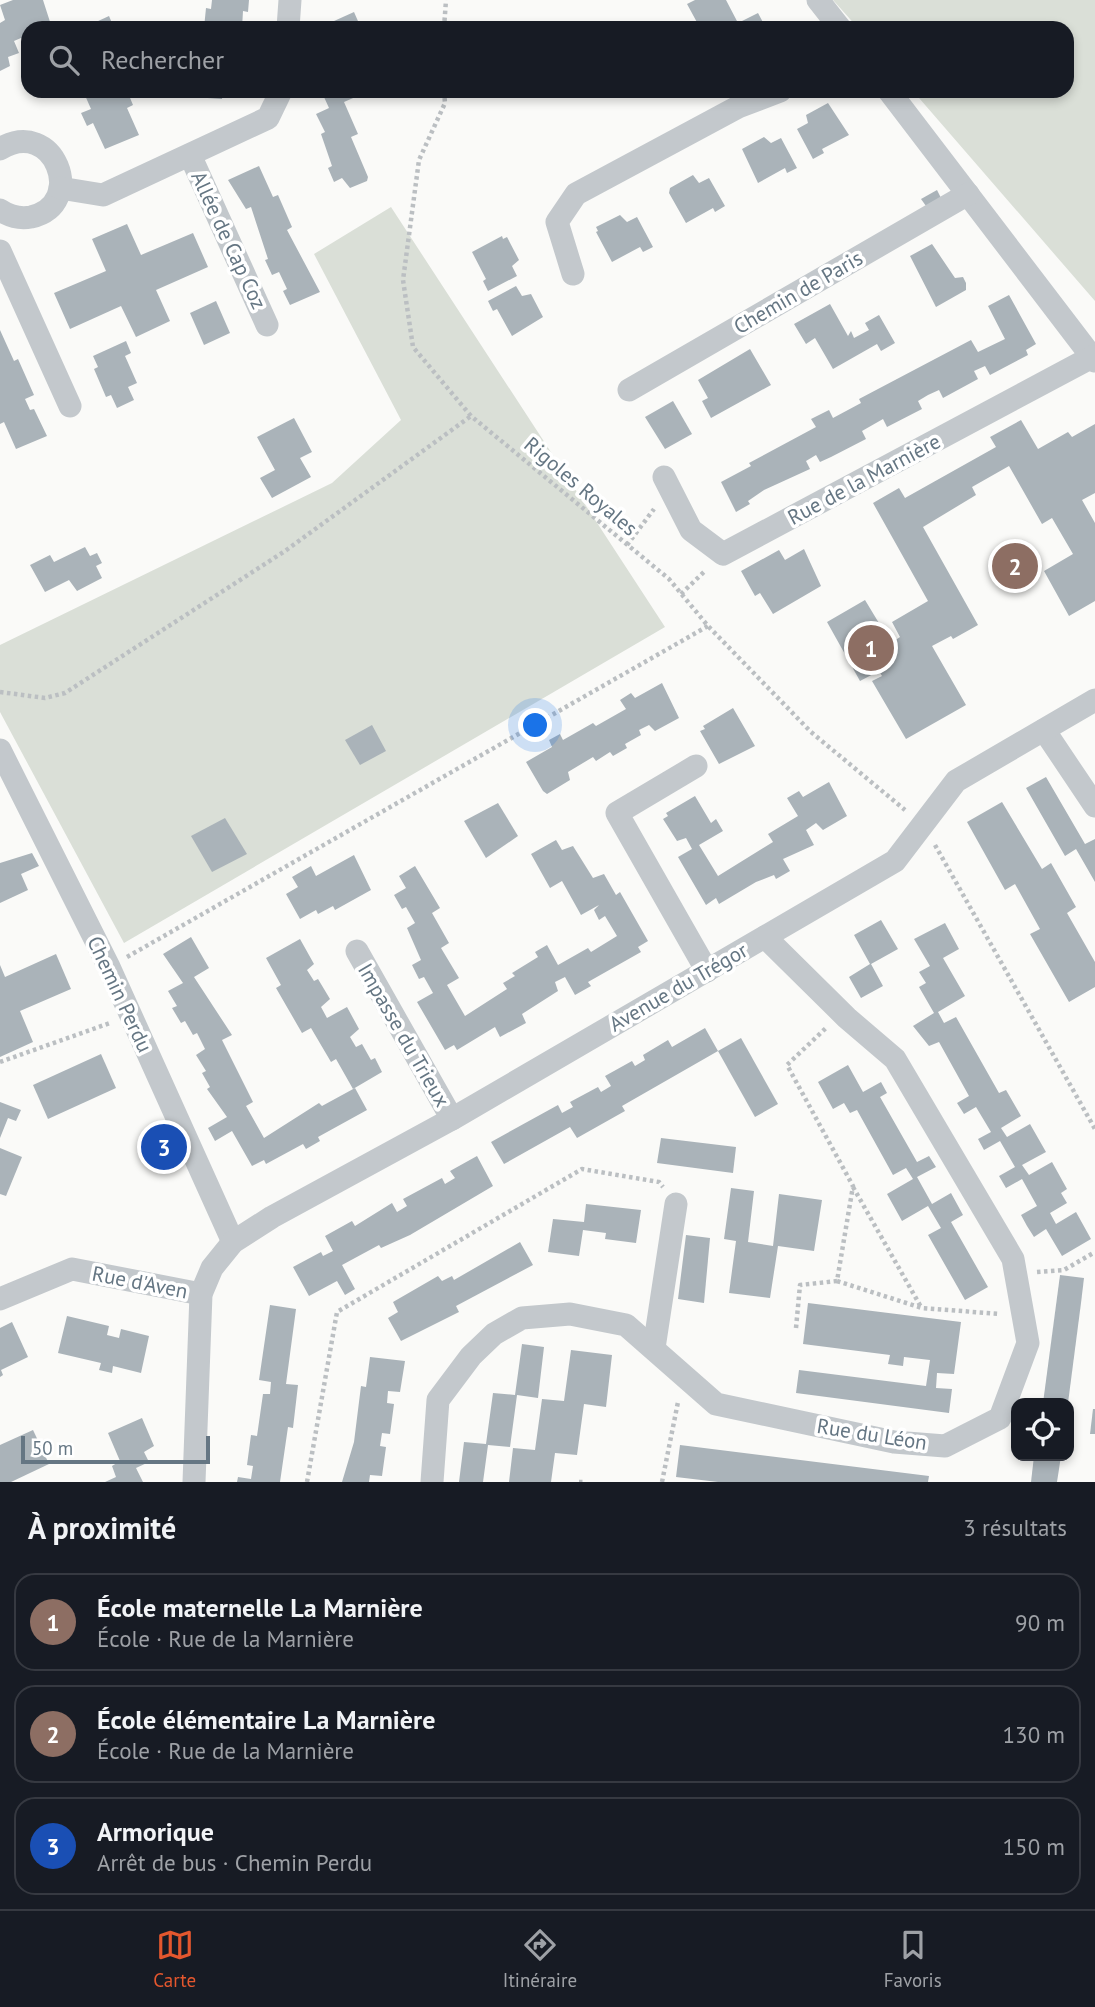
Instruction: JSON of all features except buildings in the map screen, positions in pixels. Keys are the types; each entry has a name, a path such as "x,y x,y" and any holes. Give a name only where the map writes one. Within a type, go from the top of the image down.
{"street":[{"path":"288,21 290,0"},
{"path":"818,0 834,21"},
{"path":"60,188 103,195 268,118 278,98"},
{"path":"573,274 557,222 576,194 738,107 762,98"},
{"path":"894,98 1094,359"},
{"path":"0,149 19,142 42,147 58,165 60,188 56,199 38,215 7,213 0,236"},
{"name":"Allée de Cap Coz","path":"190,155 268,325"},
{"name":"Chemin de Paris","path":"629,390 968,194"},
{"path":"0,251 70,405"},
{"name":"Rue de la Marnière","path":"723,554 1094,359"},
{"path":"667,482 691,530 723,554"},
{"name":"Avenue du Trégor","path":"201,1294 212,1268 233,1242 272,1217 452,1119 895,861 925,826 956,781 1095,700"},
{"path":"1044,730 1095,806"},
{"name":"Chemin Perdu","path":"0,750 109,967 233,1242"},
{"path":"696,766 617,813 707,971"},
{"name":"Rue du Léon","path":"432,1482 438,1400 471,1356 494,1334 522,1318 570,1314 626,1325 716,1404 894,1442 945,1446 1000,1418 1028,1343 1013,1259 895,1059 847,1018 765,937"},
{"name":"Impasse du Trieux","path":"357,951 452,1119"},
{"path":"654,1348 676,1204"},
{"name":"Rue d'Aven","path":"0,1299 72,1269 201,1294"},
{"path":"194,1482 201,1294"}],"path":[{"path":"444,21 446,0"},
{"name":"Rigoles Royales","path":"445,98 445,103 419,160 403,280 413,347 471,416 669,579 708,626 811,732 925,826"},
{"path":"0,692 44,698 65,693 285,551 471,416"},
{"path":"627,545 667,482"},
{"path":"681,594 723,554"},
{"path":"109,967 708,626"},
{"path":"925,826 1095,1129"},
{"path":"0,1062 130,1015"},
{"path":"847,1018 827,1027 786,1065 922,1308"},
{"path":"307,1482 337,1312 582,1168 659,1182 676,1204"},
{"path":"837,1281 853,1186"},
{"path":"1015,1273 1065,1269 1095,1252"},
{"path":"796,1328 800,1285 837,1281 922,1308 1002,1314"},
{"path":"662,1482 679,1396"},
{"path":"579,1482 586,1482"}],"shaded area":[{"path":"833,0 1095,0 1095,301 919,98 1074,98 1074,21 852,21"},
{"path":"391,207 665,627 124,943 0,712 0,645 332,483 401,420 314,254"}],"place":[{"name":"École élémentaire La Marnière","path":"1015,566"},
{"name":"École maternelle La Marnière","path":"871,648"},
{"name":"Armorique","path":"164,1147"}]}
